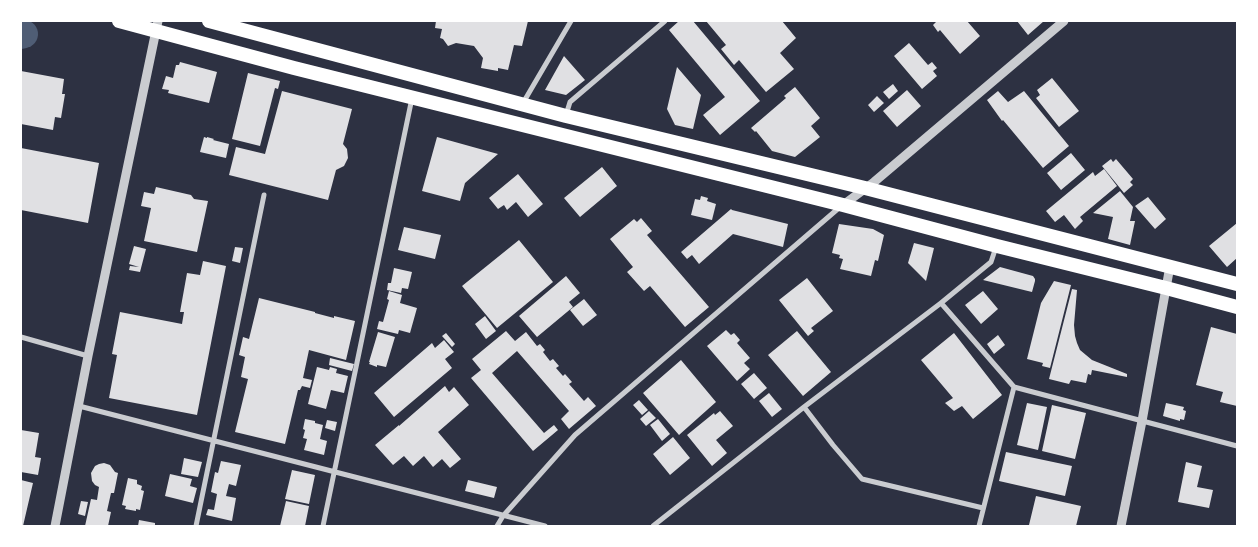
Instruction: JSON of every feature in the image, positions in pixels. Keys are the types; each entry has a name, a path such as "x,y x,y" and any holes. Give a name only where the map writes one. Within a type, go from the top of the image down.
{"highway":[{"path":"119,21 157,26 412,97 843,205 1237,308"},
{"path":"209,21 566,116 865,188 1237,284"}],"street":[{"path":"522,104 571,21"},
{"path":"566,116 570,102 665,21"},
{"path":"496,526 576,436 843,205 874,182 1064,21"},
{"path":"55,526 88,356 157,26"},
{"path":"323,526 412,97"},
{"path":"196,526 264,196"},
{"path":"654,526 992,262 997,246"},
{"path":"1121,526 1170,266"},
{"path":"941,303 1014,387 1237,446"},
{"path":"21,337 88,356"},
{"path":"979,526 1014,387"},
{"path":"79,406 545,526"},
{"path":"804,407 862,479 984,508"}],"building":[{"path":"436,21 528,21 522,46 514,45 508,70 498,68 498,71 481,68 483,58 474,46 456,43 448,46 440,38 442,29 435,28"},
{"path":"679,21 693,21 760,101 720,135 703,115 725,97 669,30"},
{"path":"706,21 782,21 796,38 780,53 794,69 766,92 739,60 734,65 721,49 726,45"},
{"path":"937,21 967,21 980,36 960,54 940,30 938,32 933,25"},
{"path":"1017,21 1044,21 1028,35"},
{"path":"909,43 928,65 932,62 937,68 933,71 937,76 922,89 894,56"},
{"path":"564,56 585,80 566,95 545,90"},
{"path":"180,62 217,72 209,103 168,93 169,90 162,89 166,76 173,78 176,65 179,65"},
{"path":"677,67 701,95 693,129 675,125 667,109"},
{"path":"21,71 64,79 62,94 65,94 61,118 55,117 53,130 21,124"},
{"path":"248,73 280,81 278,89 275,88 260,146 232,139"},
{"path":"1052,78 1079,111 1059,127 1036,98 1040,95 1037,90"},
{"path":"893,84 898,91 889,99 883,92"},
{"path":"795,87 820,118 811,126 820,137 795,157 772,151 756,131 751,128 786,98 784,96"},
{"path":"907,90 921,106 897,127 883,111"},
{"path":"282,91 352,109 343,144 347,149 348,158 344,166 336,170 328,200 229,175 236,147 265,154"},
{"path":"998,91 1008,102 1024,91 1069,146 1043,168 1002,121 987,100"},
{"path":"877,96 884,103 874,112 868,105"},
{"path":"204,137 229,144 226,158 200,152"},
{"path":"437,137 498,154 465,183 460,201 422,191"},
{"path":"21,148 99,163 88,223 21,210"},
{"path":"1071,153 1085,170 1061,190 1047,173"},
{"path":"1111,159 1113,162 1116,159 1133,179 1130,182 1133,185 1124,193 1102,166"},
{"path":"602,167 617,186 580,217 564,198"},
{"path":"1104,169 1117,186 1080,217 1083,221 1075,229 1064,215 1055,222 1046,211 1093,172 1095,176"},
{"path":"518,174 543,204 528,217 516,202 507,210 504,205 498,209 489,198"},
{"path":"156,187 191,195 194,199 208,201 197,252 144,241 151,208 141,206 144,192 154,194"},
{"path":"1120,191 1133,207 1130,221 1135,221 1130,245 1108,239 1113,217 1093,213"},
{"path":"701,196 708,198 707,201 716,204 712,220 691,215 695,199 700,200"},
{"path":"1148,197 1166,219 1155,229 1135,206"},
{"path":"731,209 788,224 783,247 733,234 699,264 692,255 687,259 681,252"},
{"path":"641,218 652,231 647,235 709,307 685,327 650,286 644,291 627,272 633,267 610,239 634,219 637,222"},
{"path":"1237,223 1237,258 1227,267 1209,246"},
{"path":"839,224 873,229 884,235 878,261 875,260 871,276 840,269 843,259 839,258 840,255 832,253"},
{"path":"404,227 441,235 435,259 398,250"},
{"path":"519,240 553,282 497,328 462,286"},
{"path":"914,243 934,248 926,281 908,263"},
{"path":"134,246 146,249 140,272 129,270 130,266 139,267 129,264"},
{"path":"235,247 243,248 240,263 232,261"},
{"path":"203,261 226,266 197,415 109,398 117,355 112,354 120,312 182,324 184,312 180,312 187,273 200,275"},
{"path":"1000,267 1033,276 1035,281 1032,292 983,280"},
{"path":"394,268 412,272 408,289 402,288 401,293 387,290 388,283 391,283"},
{"path":"566,276 580,293 569,302 573,307 537,337 519,316"},
{"path":"807,278 833,311 811,328 814,331 808,336 779,300"},
{"path":"1054,281 1071,285 1050,368 1042,366 1043,363 1027,359 1041,303"},
{"path":"1072,289 1077,290 1074,325 1075,336 1080,350 1092,360 1127,374 1127,377 1092,370 1091,375 1088,374 1086,383 1071,380 1069,384 1049,379"},
{"path":"389,291 402,295 400,303 417,308 410,333 399,330 398,334 377,329 379,321 383,322 389,300 387,299"},
{"path":"983,291 998,309 981,324 965,305"},
{"path":"259,298 334,318 334,316 355,321 346,360 309,350 303,378 312,380 310,388 302,386 298,390 285,444 235,432 248,379 241,377 245,357 239,355 243,337 249,339"},
{"path":"584,299 597,315 583,326 570,310"},
{"path":"485,316 496,331 486,339 475,324"},
{"path":"1211,327 1237,334 1237,406 1220,402 1223,392 1196,385"},
{"path":"726,330 731,335 734,333 740,340 737,343 750,358 744,363 750,369 737,381 707,346"},
{"path":"506,331 515,341 526,332 537,346 540,344 545,350 543,352 550,361 553,359 559,366 556,368 572,382 569,384 584,401 588,397 596,406 569,429 561,419 569,411 517,351 492,373 544,433 554,425 558,430 533,451 471,378 481,370 472,359"},
{"path":"797,331 831,372 803,396 768,355"},
{"path":"378,332 395,337 386,367 377,365 377,367 369,364"},
{"path":"446,333 455,344 452,347 442,336"},
{"path":"954,333 1002,395 973,419 962,406 954,411 945,403 953,398 921,360"},
{"path":"998,335 1005,345 994,354 987,344"},
{"path":"444,340 454,352 445,359 452,368 394,417 374,393 432,343 435,348"},
{"path":"330,358 354,364 352,371 329,365"},
{"path":"681,360 716,402 679,435 643,393"},
{"path":"317,367 329,370 330,367 337,369 336,373 348,376 344,393 331,390 326,409 308,404"},
{"path":"754,373 767,388 754,399 741,384"},
{"path":"445,386 449,392 454,387 469,405 438,432 461,459 450,468 442,459 433,467 424,456 413,466 404,456 393,465 375,445"},
{"path":"769,393 782,409 772,417 759,401"},
{"path":"639,400 648,410 642,415 633,405"},
{"path":"1027,403 1047,407 1038,450 1017,445"},
{"path":"1166,403 1184,407 1183,410 1186,411 1184,420 1180,419 1180,421 1163,416"},
{"path":"1052,405 1086,413 1075,459 1042,451"},
{"path":"649,411 656,418 646,426 640,419"},
{"path":"720,411 733,426 716,440 727,453 712,466 687,435 714,413 715,415"},
{"path":"305,419 323,425 320,439 327,441 324,455 304,450 307,439 303,438"},
{"path":"658,419 670,434 662,441 650,425"},
{"path":"327,420 337,422 335,431 325,428"},
{"path":"21,430 39,433 35,457 41,458 38,475 21,472"},
{"path":"673,437 690,458 670,475 653,454"},
{"path":"1006,452 1072,466 1065,496 999,481"},
{"path":"184,458 202,462 198,477 181,474"},
{"path":"221,461 241,465 236,486 229,484 226,496 236,498 232,521 206,515 208,509 214,510 217,494 211,492 215,472 218,473"},
{"path":"1186,462 1202,466 1197,487 1213,490 1209,508 1178,502"},
{"path":"104,463 110,465 118,473 114,493 111,493 107,511 111,512 108,526 85,526 91,499 97,500 99,487 92,481 91,473 95,466"},
{"path":"292,470 315,475 309,504 285,499"},
{"path":"170,474 192,479 190,486 197,488 193,503 165,496"},
{"path":"128,478 137,480 137,484 142,486 141,490 144,491 140,510 125,509 126,506 122,505"},
{"path":"21,480 33,483 23,526 21,526"},
{"path":"468,480 497,487 494,498 465,491"},
{"path":"1036,496 1081,506 1076,526 1029,525"},
{"path":"81,501 88,502 85,516 78,514"},
{"path":"286,501 309,506 305,526 280,526"},
{"path":"139,520 155,523 155,526 138,526"}]}
